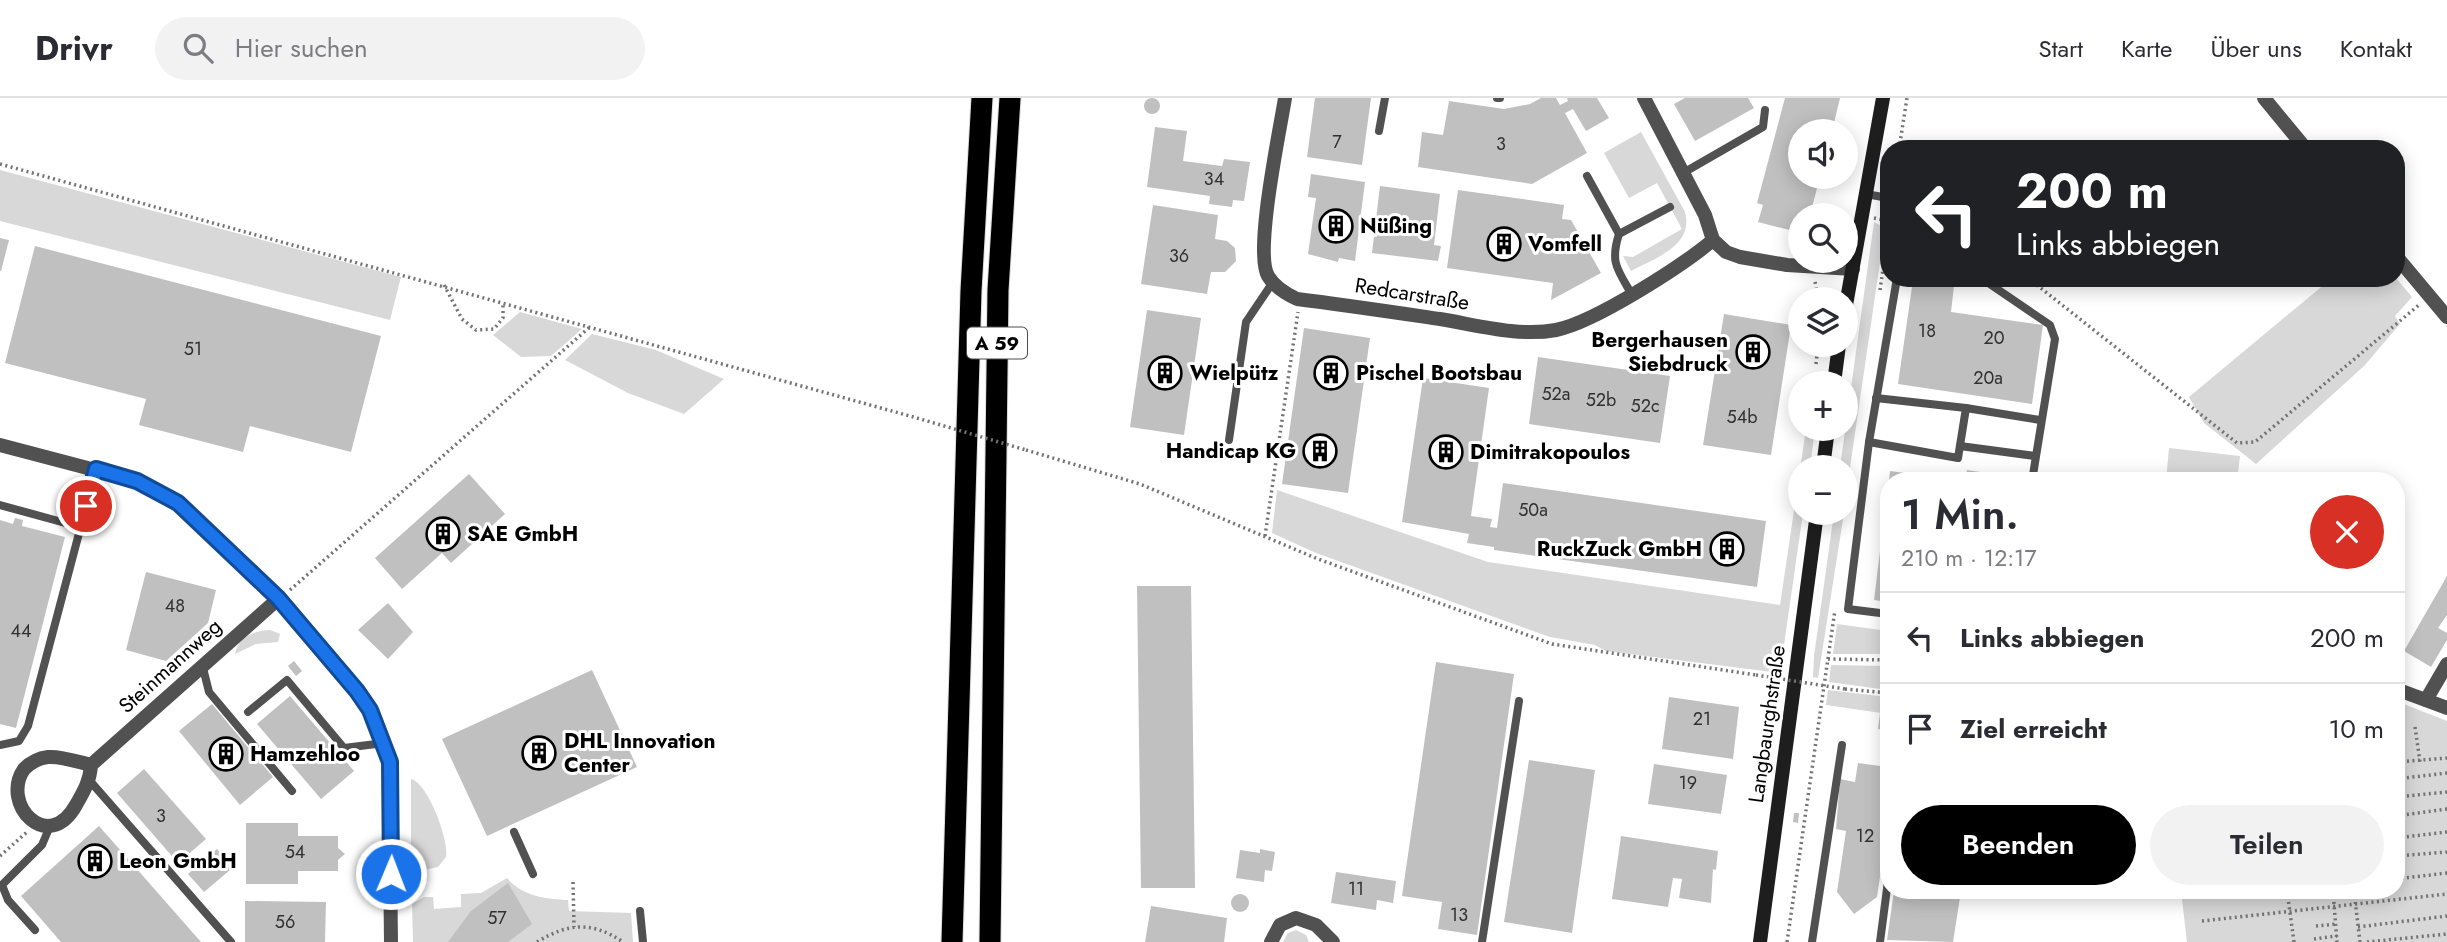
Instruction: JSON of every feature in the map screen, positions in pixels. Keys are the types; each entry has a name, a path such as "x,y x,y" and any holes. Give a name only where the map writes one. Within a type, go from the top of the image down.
{"highway":[{"name":"A 59","path":"952,942 971,291 982,98"},
{"name":"A 59","path":"990,942 998,290 1010,98"}],"main road":[{"path":"1858,240 1884,98"},
{"name":"Langbaurghstraße","path":"1760,942 1815,525"}],"street":[{"path":"1273,282 1263,263 1264,236 1285,98"},
{"path":"1644,98 1705,215 1713,240 1726,252 1740,257 1788,265"},
{"path":"2264,98 2299,140"},
{"name":"Redcarstraße","path":"1273,282 1297,299 1514,331 1538,332 1578,323 1688,261 1713,240"},
{"path":"2405,267 2447,317"},
{"path":"0,445 137,481 178,503 278,598 357,691 370,710 390,762 391,942"},
{"name":"Steinmannweg","path":"91,765 278,598"},
{"path":"2426,700 2447,664"},
{"path":"2405,692 2447,708"},
{"path":"48,757 91,765 90,781 72,813 43,826 22,817 14,803 15,779 26,767 48,757"},
{"path":"1270,942 1280,925 1296,918 1316,925 1333,942"}],"lane":[{"path":"1379,131 1385,98"},
{"path":"1683,173 1763,127 1765,110"},
{"path":"1587,176 1619,234"},
{"path":"1866,194 1880,197"},
{"path":"1631,293 1616,267 1613,254 1619,234 1670,207"},
{"path":"1229,440 1246,322 1273,282"},
{"path":"1880,613 1848,609 1869,442 1895,287"},
{"path":"1994,287 2050,325 2055,339 2033,472"},
{"path":"1876,398 2040,420"},
{"path":"1869,442 1958,457 1966,408"},
{"path":"1960,446 2035,456"},
{"path":"0,745 19,741 28,726 96,469"},
{"path":"0,505 80,527"},
{"path":"202,664 209,692 292,791"},
{"path":"248,712 287,680 344,748 384,743"},
{"path":"1482,942 1519,701"},
{"path":"1812,942 1842,745"},
{"path":"90,781 231,942"},
{"path":"35,930 8,900 2,885 42,845 43,826"},
{"path":"514,832 533,874"},
{"path":"1880,942 1886,899"},
{"path":"640,911 643,942"}],"path":[{"path":"1900,140 1907,98"},
{"path":"0,164 444,285 917,418 1140,484 1415,596 1552,644 1880,692"},
{"path":"444,285 462,319 476,330 494,329 503,318 503,302"},
{"path":"2039,287 2237,443 2255,442 2414,309"},
{"path":"1265,536 1296,323 1297,299"},
{"path":"278,598 443,460 591,327"},
{"path":"1816,364 1817,357"},
{"path":"1787,942 1828,659 1880,660"},
{"path":"2415,727 2420,762"},
{"path":"2405,762 2447,758"},
{"path":"2405,778 2447,773"},
{"path":"2405,796 2447,792"},
{"path":"2405,815 2447,809"},
{"path":"0,856 43,826"},
{"path":"2405,837 2447,832"},
{"path":"2405,855 2447,852"},
{"path":"2405,878 2447,873"},
{"path":"573,882 575,927"},
{"path":"2405,898 2447,894"},
{"path":"2288,899 2294,942"},
{"path":"2334,899 2337,942"},
{"path":"2355,899 2360,942"},
{"path":"2202,921 2390,899"},
{"path":"2358,927 2447,916"},
{"path":"2316,926 2336,924"},
{"path":"537,942 562,928 587,926 623,942"},
{"path":"2367,942 2447,934"},
{"path":"2314,939 2337,936"}],"shaded area":[{"path":"1641,132 1685,212 1686,224 1684,234 1670,249 1631,271 1623,256 1633,257 1682,229 1657,183 1629,198 1604,153"},
{"path":"0,170 401,277 390,320 0,221"},
{"path":"1874,222 1880,225 1880,262 1858,413 1858,371 1853,371 1855,357 1858,357 1858,337"},
{"path":"2321,287 2404,287 2412,297 2395,316 2400,324 2364,366 2256,464 2204,423 2189,397"},
{"path":"520,312 582,329 551,356 521,357 493,335"},
{"path":"592,334 656,350 724,379 684,414 628,393 565,360"},
{"path":"1804,441 1813,441 1812,455 1802,455"},
{"path":"1844,441 1854,441 1852,455 1842,455"},
{"path":"2169,448 2240,456 2238,472 2167,472"},
{"path":"1277,490 1488,562 1780,605 1792,525 1801,525 1780,673 1606,651 1595,645 1550,637 1316,553 1272,533"},
{"path":"1832,525 1842,525 1818,678 1813,677"},
{"path":"1837,624 1880,630 1880,654 1833,654"},
{"path":"270,630 280,634 278,642 256,644 235,654 243,639"},
{"path":"1831,665 1880,666 1880,689 1829,682"},
{"path":"1828,690 1880,696 1880,713 1826,705"},
{"path":"2405,705 2447,721 2447,942 2187,942 2182,899 2405,899"},
{"path":"411,779 424,790 441,826 446,857 438,867 424,870 411,860"},
{"path":"507,878 527,893 568,900 569,911 631,913 633,942 413,942 412,904 424,897 433,897 434,909 461,907 461,894 481,893"},
{"path":"1296,930 1306,935 1309,942 1283,942 1288,933"}],"building":[{"path":"1149,98 1155,98 1160,106 1158,112 1149,114 1144,109 1144,103"},
{"path":"1315,98 1371,98 1362,165 1307,157"},
{"path":"1541,98 1556,98 1560,105 1568,101 1567,98 1597,98 1609,118 1586,131 1573,109 1565,113 1587,153 1532,184 1418,167 1422,132 1443,135 1449,101 1504,109 1530,104"},
{"path":"1685,98 1748,98 1754,108 1695,141 1674,104"},
{"path":"1785,98 1840,98 1835,119 1788,119 1788,189 1817,189 1813,203 1788,203 1788,230 1758,222 1763,205 1757,203"},
{"path":"1155,127 1187,131 1183,161 1222,166 1224,159 1250,162 1244,201 1233,200 1232,207 1209,204 1210,196 1147,187"},
{"name":"Nüßing","path":"1311,174 1365,182 1355,261 1339,258 1338,262 1308,254 1316,198 1308,197"},
{"path":"1380,186 1440,194 1434,245 1441,246 1438,261 1372,253"},
{"name":"Vomfell","path":"1458,190 1564,205 1562,219 1571,220 1601,273 1551,300 1553,283 1447,268"},
{"path":"1153,205 1218,215 1215,239 1227,241 1235,248 1236,261 1225,272 1211,272 1207,294 1141,284"},
{"path":"0,238 9,240 1,271 0,271"},
{"path":"35,246 381,336 351,452 250,426 243,452 139,425 146,399 5,363"},
{"path":"1912,287 1954,287 1951,312 2043,325 2032,404 1898,384"},
{"name":"Wielpütz","path":"1147,310 1201,318 1184,435 1130,427"},
{"path":"1724,314 1788,325 1788,344 1771,455 1703,445"},
{"path":"1304,328 1370,338 1348,493 1282,484"},
{"path":"1538,357 1670,376 1660,443 1529,424"},
{"path":"1423,378 1489,388 1471,516 1492,519 1490,527 1497,528 1503,483 1766,521 1757,587 1494,550 1494,547 1467,543 1469,534 1402,522"},
{"name":"SAE GmbH","path":"469,474 505,514 451,563 442,553 402,589 375,558"},
{"path":"15,518 23,520 22,526 65,537 16,728 0,724 0,520 13,524"},
{"path":"1880,552 1880,601 1874,600"},
{"path":"146,572 216,590 208,623 166,661 126,650"},
{"path":"2447,576 2447,615 2438,628 2447,633 2447,640 2431,667 2405,649"},
{"path":"1137,586 1191,586 1195,888 1141,888"},
{"path":"388,603 413,632 388,659 358,630"},
{"path":"294,661 302,671 296,676 288,666"},
{"path":"1436,662 1514,674 1477,935 1438,929 1442,902 1402,896"},
{"name":"DHL Innovation Center","path":"592,670 637,767 487,836 442,739"},
{"path":"290,696 354,771 321,799 257,724"},
{"path":"1669,697 1739,707 1733,759 1662,749"},
{"name":"Hamzehloo","path":"212,704 273,777 240,805 179,731"},
{"path":"1529,760 1595,770 1572,933 1504,922"},
{"path":"1858,763 1880,766 1880,877 1877,897 1854,914 1837,892 1846,831 1836,829 1840,779 1855,782"},
{"path":"1654,764 1727,775 1721,814 1648,804"},
{"path":"144,769 206,839 178,863 117,793"},
{"path":"1794,813 1799,813 1798,823 1793,822"},
{"path":"246,823 298,823 298,836 338,836 338,848 345,854 338,860 338,871 298,871 298,884 246,884"},
{"name":"Leon GmbH","path":"99,826 201,942 61,942 21,896"},
{"path":"1621,836 1718,851 1716,870 1713,869 1711,903 1679,898 1682,879 1673,878 1668,907 1612,899"},
{"path":"217,849 230,864 230,870 204,892 188,874"},
{"path":"1260,849 1275,852 1272,871 1265,870 1264,882 1236,878 1240,850 1260,853"},
{"path":"1336,872 1396,881 1393,903 1377,900 1376,910 1331,903"},
{"path":"508,883 532,924 508,942 448,942 471,911"},
{"path":"1240,894 1246,897 1249,903 1246,909 1240,912 1234,909 1231,903 1234,897"},
{"path":"1893,899 1960,899 1953,942 1887,940"},
{"path":"245,901 326,902 325,942 245,942"},
{"path":"1151,906 1227,918 1224,942 1145,942"}],"place":[{"name":"Nüßing","path":"1336,226"},
{"name":"Vomfell","path":"1504,244"},
{"name":"Bergerhausen Siebdruck","path":"1753,352"},
{"name":"Wielpütz","path":"1165,373"},
{"name":"Pischel Bootsbau","path":"1331,373"},
{"name":"Handicap KG","path":"1320,451"},
{"name":"Dimitrakopoulos","path":"1446,452"},
{"name":"SAE GmbH","path":"443,534"},
{"name":"RuckZuck GmbH","path":"1727,549"},
{"name":"DHL Innovation Center","path":"539,753"},
{"name":"Hamzehloo","path":"226,754"},
{"name":"Leon GmbH","path":"95,861"}],"route":[{"path":"86,506 96,469 137,481 178,503 278,598 357,691 370,710 390,762 391,874"}]}
